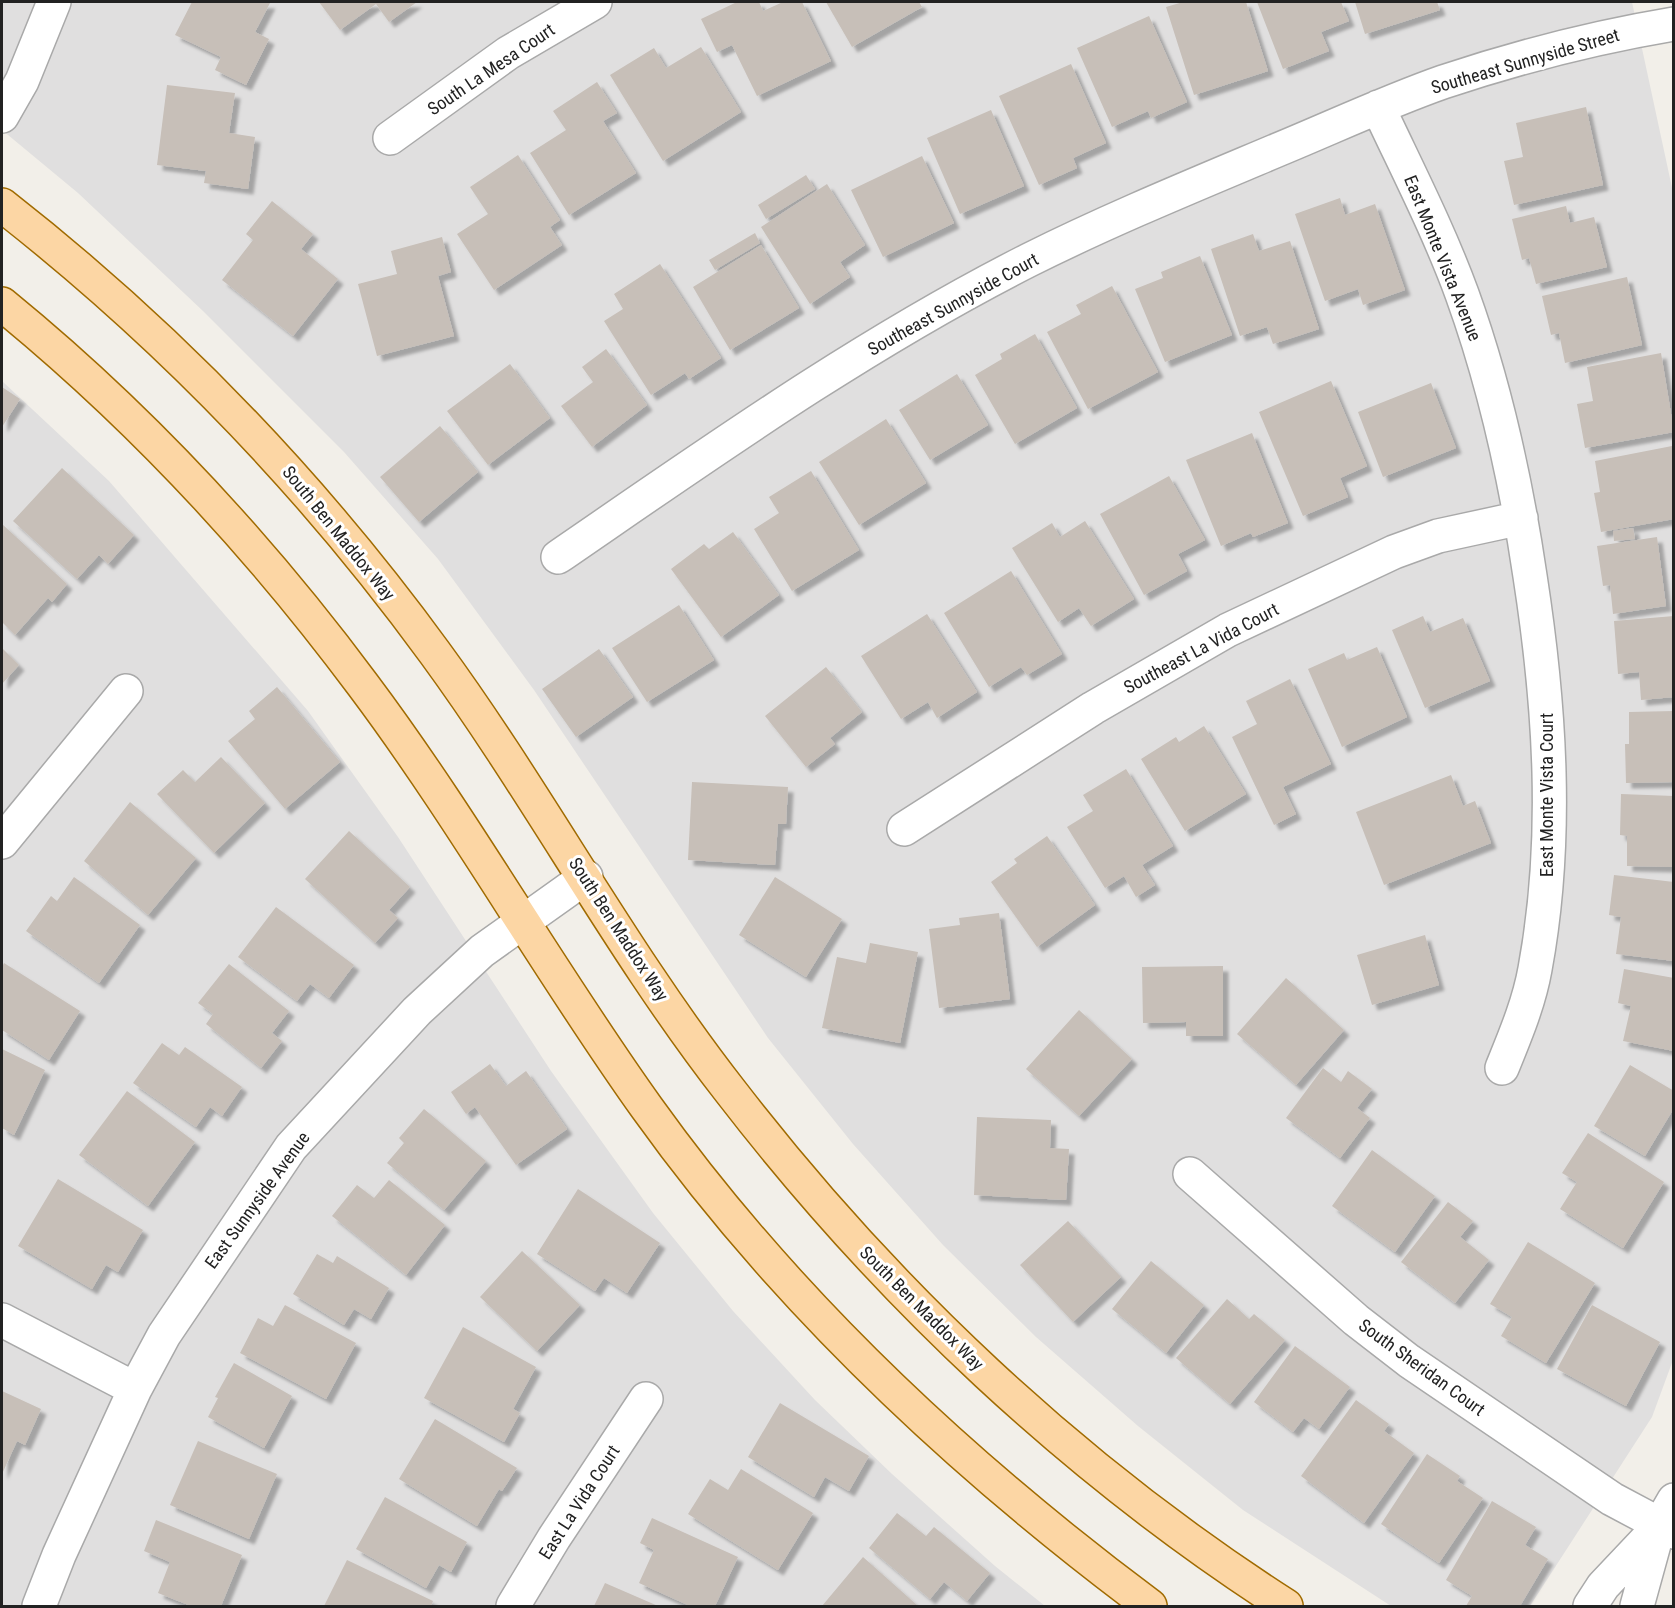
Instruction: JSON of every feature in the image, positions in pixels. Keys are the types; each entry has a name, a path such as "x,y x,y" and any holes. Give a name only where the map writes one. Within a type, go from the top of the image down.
{"main road":[{"name":"South Ben Maddox Way","path":"2,205 87,274 173,352 296,479 436,654 586,878 647,974 729,1090 819,1200 899,1287 969,1357 1094,1467 1188,1539 1286,1606"},
{"path":"2,304 142,430 210,500 297,600 387,718 647,1107 741,1227 834,1330 908,1404 1012,1499 1064,1542 1150,1606"}],"street":[{"path":"2,116 22,81 54,2"},
{"name":"South La Mesa Court","path":"390,138 507,53 594,2"},
{"name":"Southeast Sunnyside Street","path":"1378,107 1443,83 1539,54 1640,29 1674,24"},
{"name":"East Monte Vista Avenue","path":"1378,107 1465,302 1497,410 1521,518"},
{"name":"Southeast Sunnyside Court","path":"558,557 779,406 919,321 1028,260 1140,208 1378,107"},
{"name":"Southeast La Vida Court","path":"904,829 1093,708 1228,630 1394,552 1438,536 1521,518"},
{"name":"East Monte Vista Court","path":"1502,1068 1518,1029 1535,971 1545,902 1549,830 1548,742 1543,662 1521,518"},
{"path":"2,842 126,691"},
{"name":"East Sunnyside Avenue","path":"39,1606 59,1555 135,1389 164,1335 291,1147 417,1011 482,951 586,878"},
{"name":"South Sheridan Court","path":"1190,1174 1356,1320 1409,1361 1611,1499 1669,1519"},
{"path":"2,1320 135,1389"},
{"name":"East La Vida Court","path":"513,1606 554,1538 646,1399"},
{"path":"1590,1606 1603,1586 1669,1519"},
{"path":"1637,1606 1669,1519"}],"shaded area":[{"path":"2,2 1632,2 1674,197 1673,1360 1652,1417 1530,1606 1391,1606 1243,1510 1138,1426 1036,1337 943,1245 853,1144 768,1038 534,690 438,559 344,452 203,311 78,193 2,130"},
{"path":"2,381 109,481 308,711 398,837 551,1071 653,1213 733,1311 815,1400 892,1474 995,1566 1045,1606 2,1606"}],"building":[{"path":"192,2 270,3 255,32 269,39 246,85 215,70 221,57 175,35"},
{"path":"319,2 417,2 389,22 376,4 340,30"},
{"path":"737,2 759,2 763,11 783,2 802,2 831,61 757,96 732,45 717,52 701,19"},
{"path":"826,2 919,2 922,7 852,47"},
{"path":"1183,2 1246,2 1268,71 1194,95 1166,7"},
{"path":"1257,2 1341,2 1349,21 1321,32 1329,51 1283,69"},
{"path":"1355,2 1437,2 1440,10 1365,34"},
{"path":"1149,16 1187,102 1151,118 1148,111 1112,127 1077,48"},
{"path":"701,47 741,112 663,161 610,75 654,48 666,68"},
{"path":"1071,64 1106,143 1073,158 1077,168 1039,185 999,96"},
{"path":"597,82 617,113 603,121 636,173 569,215 530,153 566,130 553,111"},
{"path":"167,85 235,93 229,133 255,137 248,189 204,183 206,171 157,165"},
{"path":"1586,107 1603,185 1514,205 1504,161 1523,157 1516,123"},
{"path":"991,110 1024,186 960,214 927,138"},
{"path":"518,155 560,220 550,227 562,245 494,290 457,234 488,214 470,187"},
{"path":"922,156 954,223 883,257 851,190"},
{"path":"806,175 815,189 766,219 758,205"},
{"path":"827,184 865,245 840,262 850,277 810,304 761,227"},
{"path":"1340,198 1345,215 1375,204 1405,290 1363,305 1358,289 1325,301 1295,214"},
{"path":"272,201 313,234 301,249 338,279 293,336 222,280 253,240 246,234"},
{"path":"1566,206 1570,223 1594,217 1607,267 1536,284 1529,258 1522,260 1512,219"},
{"path":"755,233 760,243 715,270 709,260"},
{"path":"1253,234 1259,251 1290,241 1319,329 1273,344 1267,327 1240,336 1211,249"},
{"path":"442,237 451,272 438,276 454,336 377,356 358,284 397,274 391,251"},
{"path":"761,245 799,308 730,350 693,287"},
{"path":"1200,256 1232,335 1165,362 1135,289 1163,278 1161,272"},
{"path":"660,264 721,358 689,379 685,373 651,395 604,321 623,309 614,294"},
{"path":"1627,277 1642,345 1565,363 1559,333 1551,335 1542,296"},
{"path":"1112,286 1158,372 1088,409 1047,332 1081,314 1076,305"},
{"path":"1035,334 1077,408 1015,444 975,375 1002,359 1000,354"},
{"path":"606,349 647,405 592,447 561,406 593,382 582,367"},
{"path":"1661,353 1674,432 1585,448 1577,404 1593,401 1587,367"},
{"path":"510,364 550,418 488,465 447,411"},
{"path":"957,374 988,425 930,460 899,410"},
{"path":"1331,381 1367,466 1340,478 1348,497 1303,516 1259,412"},
{"path":"1431,383 1456,448 1383,477 1358,412"},
{"path":"2,387 20,399 2,427"},
{"path":"886,419 926,483 859,525 819,462"},
{"path":"440,426 478,472 419,522 380,477"},
{"path":"1252,433 1288,523 1253,537 1251,533 1221,546 1186,460"},
{"path":"1672,446 1674,519 1601,532 1594,493 1600,492 1595,461"},
{"path":"62,468 134,535 108,564 99,555 77,579 13,521"},
{"path":"811,471 859,550 792,591 754,529 779,513 769,497"},
{"path":"1169,476 1205,540 1178,554 1187,571 1144,595 1100,514"},
{"path":"1085,521 1134,599 1091,626 1079,608 1058,622 1012,548 1052,523 1060,537"},
{"path":"2,524 67,584 52,602 48,598 15,635 2,622"},
{"path":"1633,528 1635,539 1614,541 1613,531"},
{"path":"733,532 779,595 721,637 671,569 704,544 709,549"},
{"path":"1657,537 1666,606 1613,614 1610,585 1603,586 1597,546"},
{"path":"1011,571 1062,654 1027,675 1021,667 989,687 944,613"},
{"path":"679,605 714,660 647,702 612,648"},
{"path":"927,614 977,692 937,718 928,702 901,719 861,656"},
{"path":"1423,616 1430,632 1463,618 1490,681 1425,708 1392,630"},
{"path":"1674,616 1674,697 1641,700 1639,672 1618,674 1614,621"},
{"path":"1377,647 1407,717 1342,747 1308,669 1344,653 1347,660"},
{"path":"2,648 19,665 2,684"},
{"path":"599,649 633,697 576,737 542,689"},
{"path":"826,667 862,712 830,738 835,744 806,767 765,716"},
{"path":"1290,679 1331,764 1283,787 1296,814 1274,825 1232,737 1257,724 1246,701"},
{"path":"277,687 340,762 285,809 228,741 255,719 249,711"},
{"path":"1674,711 1674,782 1626,783 1625,744 1629,744 1629,712"},
{"path":"1204,726 1246,794 1185,831 1141,759 1176,737 1179,742"},
{"path":"221,757 265,803 214,853 157,794 183,770 195,782"},
{"path":"1126,769 1173,846 1142,865 1155,885 1136,897 1124,876 1105,888 1067,827 1093,811 1083,795"},
{"path":"1451,775 1463,806 1475,801 1491,843 1384,885 1356,812"},
{"path":"692,782 788,787 786,824 778,824 775,865 688,860"},
{"path":"1621,794 1674,796 1674,867 1627,866 1627,836 1620,835"},
{"path":"130,802 196,858 148,915 84,861"},
{"path":"349,831 410,887 389,910 398,918 375,943 305,879"},
{"path":"1047,836 1095,905 1037,947 991,882 1017,863 1014,859"},
{"path":"1614,875 1674,882 1674,961 1616,954 1621,917 1609,915"},
{"path":"74,877 140,925 99,983 26,931 51,896 57,901"},
{"path":"775,877 842,919 806,977 739,935"},
{"path":"276,907 354,965 329,998 310,984 297,1001 238,957"},
{"path":"999,913 1010,999 939,1008 929,929 960,925 959,918"},
{"path":"1425,935 1439,985 1372,1005 1357,955"},
{"path":"870,943 918,952 900,1043 822,1028 837,957 866,963"},
{"path":"4,963 80,1011 49,1060 2,1030 2,967"},
{"path":"229,964 289,1011 272,1033 282,1041 261,1068 206,1024 213,1014 198,1003"},
{"path":"1223,966 1223,1036 1186,1036 1186,1022 1143,1023 1142,967"},
{"path":"1624,969 1674,978 1674,1051 1623,1041 1631,1006 1618,1003"},
{"path":"1286,978 1344,1030 1296,1085 1237,1034"},
{"path":"1079,1010 1132,1059 1079,1116 1026,1069"},
{"path":"162,1043 179,1055 185,1047 242,1087 222,1116 210,1107 196,1127 133,1083"},
{"path":"2,1049 45,1070 14,1135 2,1128"},
{"path":"490,1064 506,1086 526,1071 567,1129 516,1165 475,1107 466,1114 451,1092"},
{"path":"1630,1065 1674,1091 1674,1108 1645,1156 1594,1126"},
{"path":"1323,1068 1341,1082 1348,1071 1372,1089 1357,1108 1370,1118 1340,1158 1286,1118"},
{"path":"127,1091 195,1142 148,1206 79,1155"},
{"path":"424,1109 486,1161 444,1210 387,1163 404,1143 399,1138"},
{"path":"977,1117 1051,1120 1050,1148 1069,1149 1066,1200 974,1195"},
{"path":"1588,1133 1664,1182 1623,1248 1560,1209 1577,1182 1562,1173"},
{"path":"1372,1150 1435,1196 1395,1252 1332,1206"},
{"path":"58,1179 143,1230 118,1272 106,1265 92,1289 18,1246"},
{"path":"389,1180 445,1225 406,1275 332,1216 357,1185 374,1198"},
{"path":"578,1189 660,1243 627,1293 604,1278 595,1291 537,1254"},
{"path":"1448,1202 1473,1221 1460,1237 1489,1260 1455,1303 1401,1262"},
{"path":"1068,1221 1121,1277 1073,1322 1020,1265"},
{"path":"1528,1242 1595,1283 1546,1363 1501,1336 1512,1317 1490,1304"},
{"path":"522,1251 580,1305 537,1351 480,1297"},
{"path":"317,1254 333,1263 337,1256 389,1288 371,1319 354,1309 344,1325 293,1294"},
{"path":"1151,1261 1204,1305 1166,1353 1112,1309"},
{"path":"1227,1299 1249,1319 1254,1314 1285,1340 1230,1404 1176,1358"},
{"path":"285,1305 356,1343 326,1399 240,1353 258,1318 273,1326"},
{"path":"1592,1305 1660,1342 1626,1406 1557,1369"},
{"path":"463,1327 536,1367 513,1409 520,1413 504,1442 424,1398"},
{"path":"1295,1346 1350,1387 1319,1429 1304,1418 1293,1432 1254,1402"},
{"path":"234,1363 292,1396 264,1448 208,1417 218,1398 215,1397"},
{"path":"2,1391 41,1409 25,1445 17,1441 2,1474"},
{"path":"1356,1400 1389,1424 1384,1431 1414,1453 1364,1523 1301,1476"},
{"path":"780,1403 869,1456 849,1491 825,1477 814,1497 748,1457"},
{"path":"435,1419 517,1468 502,1491 499,1489 477,1526 399,1479"},
{"path":"198,1441 277,1474 249,1539 170,1505"},
{"path":"1427,1454 1460,1476 1457,1481 1483,1498 1439,1563 1381,1524"},
{"path":"741,1469 813,1513 778,1570 688,1514 710,1479 728,1490"},
{"path":"385,1497 467,1542 451,1572 439,1565 426,1588 356,1549"},
{"path":"1492,1501 1536,1527 1525,1545 1548,1559 1520,1606 1466,1606 1472,1596 1446,1580"},
{"path":"897,1513 926,1536 934,1527 990,1573 967,1601 944,1582 930,1599 869,1548"},
{"path":"652,1518 738,1557 715,1606 690,1606 639,1583 654,1550 640,1543"},
{"path":"156,1520 242,1555 221,1606 191,1606 158,1593 170,1562 144,1551"},
{"path":"863,1557 918,1606 822,1606"},
{"path":"347,1560 433,1601 431,1606 324,1606"},
{"path":"605,1583 658,1606 594,1606"}]}
